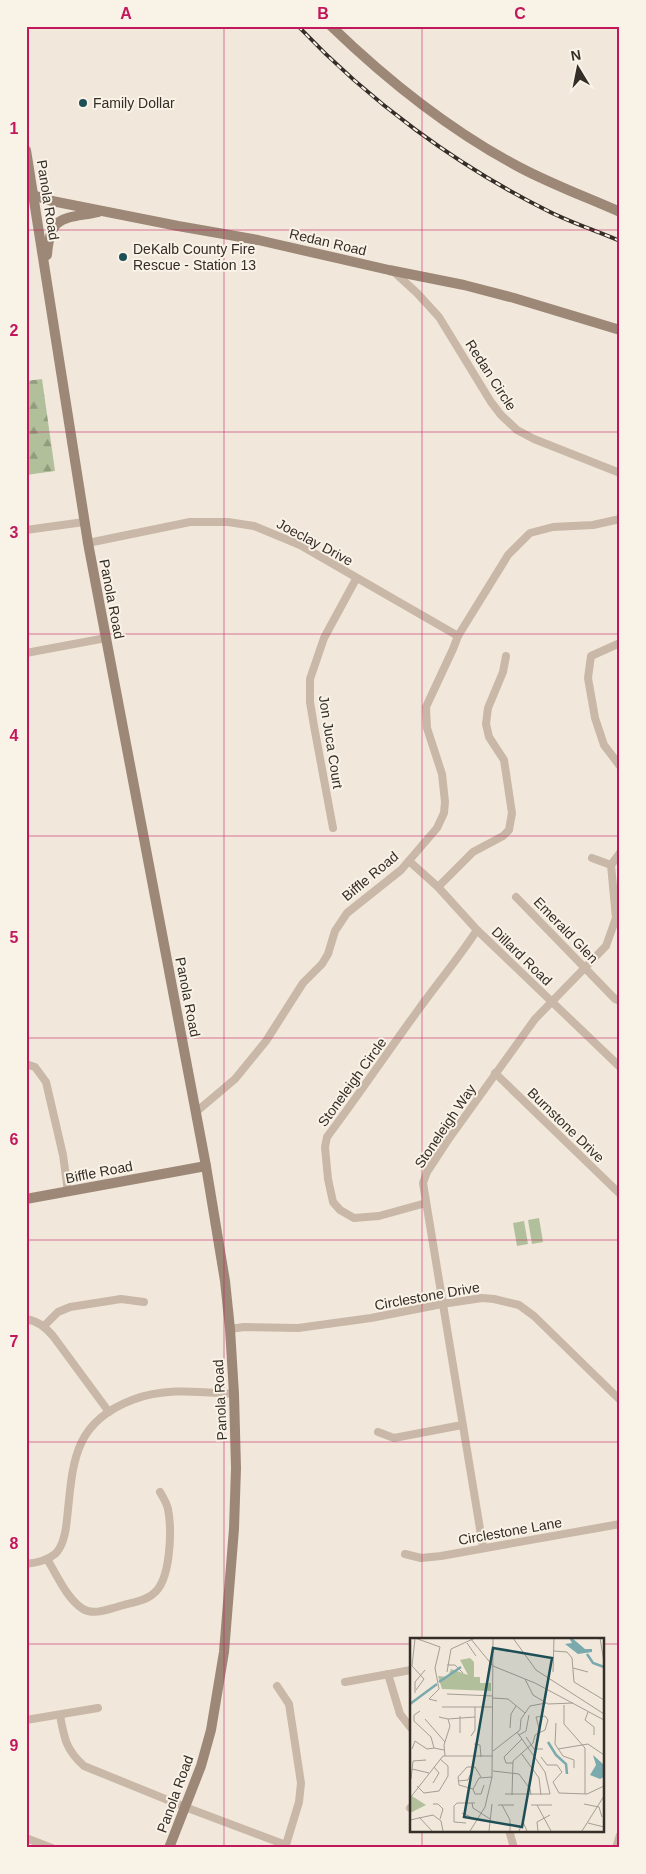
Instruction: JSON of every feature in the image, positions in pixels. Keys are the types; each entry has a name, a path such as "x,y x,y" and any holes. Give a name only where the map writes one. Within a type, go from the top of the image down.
{"main road":[{"path":"331,26 398,87 449,125 522,168 620,212"},
{"name":"Panola Road","path":"26,150 30,195 46,273 84,522 206,1166 225,1281 230,1329 236,1468 234,1529 224,1652 211,1730 201,1766 169,1848"},
{"name":"Redan Road","path":"30,195 258,240 514,298 620,330"},
{"path":"46,273 48,242 54,225 61,220 104,211"},
{"name":"Biffle Road","path":"26,1199 206,1166"}],"street":[{"name":"Redan Circle","path":"394,271 439,317 491,402 509,423 517,430 534,439 620,473"},
{"name":"Biffle Road","path":"196,1112 235,1079 266,1041 303,983 322,964 328,954 335,930 347,913 391,879 437,828 444,813 445,802 442,774 427,728 426,707 454,649 458,636 508,555 530,533 553,527 593,525 620,520"},
{"path":"26,530 84,522"},
{"name":"Joeclay Drive","path":"88,542 190,522 228,522 254,526 300,545 356,579 458,636"},
{"name":"Jon Juca Court","path":"333,828 310,702 310,679 324,638 356,579"},
{"path":"26,653 106,638"},
{"path":"620,644 611,646 591,656 588,678 595,718 604,744 620,766"},
{"path":"438,887 473,852 502,836 508,830 512,813 504,760 489,737 486,724 488,708 503,672 506,656"},
{"path":"592,858 611,865 620,853"},
{"name":"Dillard Road","path":"409,861 438,887 477,930 620,1068"},
{"name":"Stoneleigh Way","path":"483,1548 423,1183 427,1172 448,1140 535,1019 606,946 618,918 611,865"},
{"name":"Emerald Glen","path":"516,896 615,999 620,1001"},
{"name":"Stoneleigh Circle","path":"426,1204 379,1216 354,1218 340,1210 333,1202 328,1179 325,1147 327,1137 366,1086 416,1012 460,957 477,930"},
{"path":"26,1064 35,1067 46,1082 63,1155 68,1192"},
{"name":"Burnstone Drive","path":"496,1073 620,1194"},
{"name":"Circlestone Drive","path":"230,1329 244,1327 298,1328 371,1318 482,1298 494,1299 519,1305 534,1316 620,1400"},
{"path":"44,1326 58,1312 70,1307 121,1299 144,1302"},
{"path":"26,1318 44,1326 109,1412"},
{"path":"26,1564 47,1559 55,1554 60,1547 66,1530 75,1456 84,1436 95,1423 109,1412 132,1400 166,1392 234,1394"},
{"path":"378,1432 394,1438 462,1425"},
{"path":"47,1559 67,1592 85,1610 95,1612 147,1598 160,1588 167,1565 170,1538 168,1508 160,1492"},
{"name":"Circlestone Lane","path":"405,1554 421,1558 620,1524"},
{"path":"346,1682 410,1670"},
{"path":"388,1674 400,1714 410,1727"},
{"path":"60,1715 65,1742 75,1758 84,1766 286,1846 300,1802 301,1783 289,1704 277,1686"},
{"path":"26,1720 98,1708"},
{"path":"510,1832 514,1848"},
{"path":"616,1848 620,1835"},
{"path":"26,1838 52,1848"}],"green space":[{"path":"42,379 55,471 26,475 26,381"},
{"path":"539,1218 543,1242 532,1244 528,1220"},
{"path":"524,1221 528,1244 517,1246 513,1223"}],"railway":[{"path":"298,26 325,54 384,106 448,153 515,194 550,212 620,241"}],"place":[{"name":"Family Dollar","path":"83,103"},
{"name":"DeKalb County Fire Rescue - Station 13","path":"123,257"}]}
